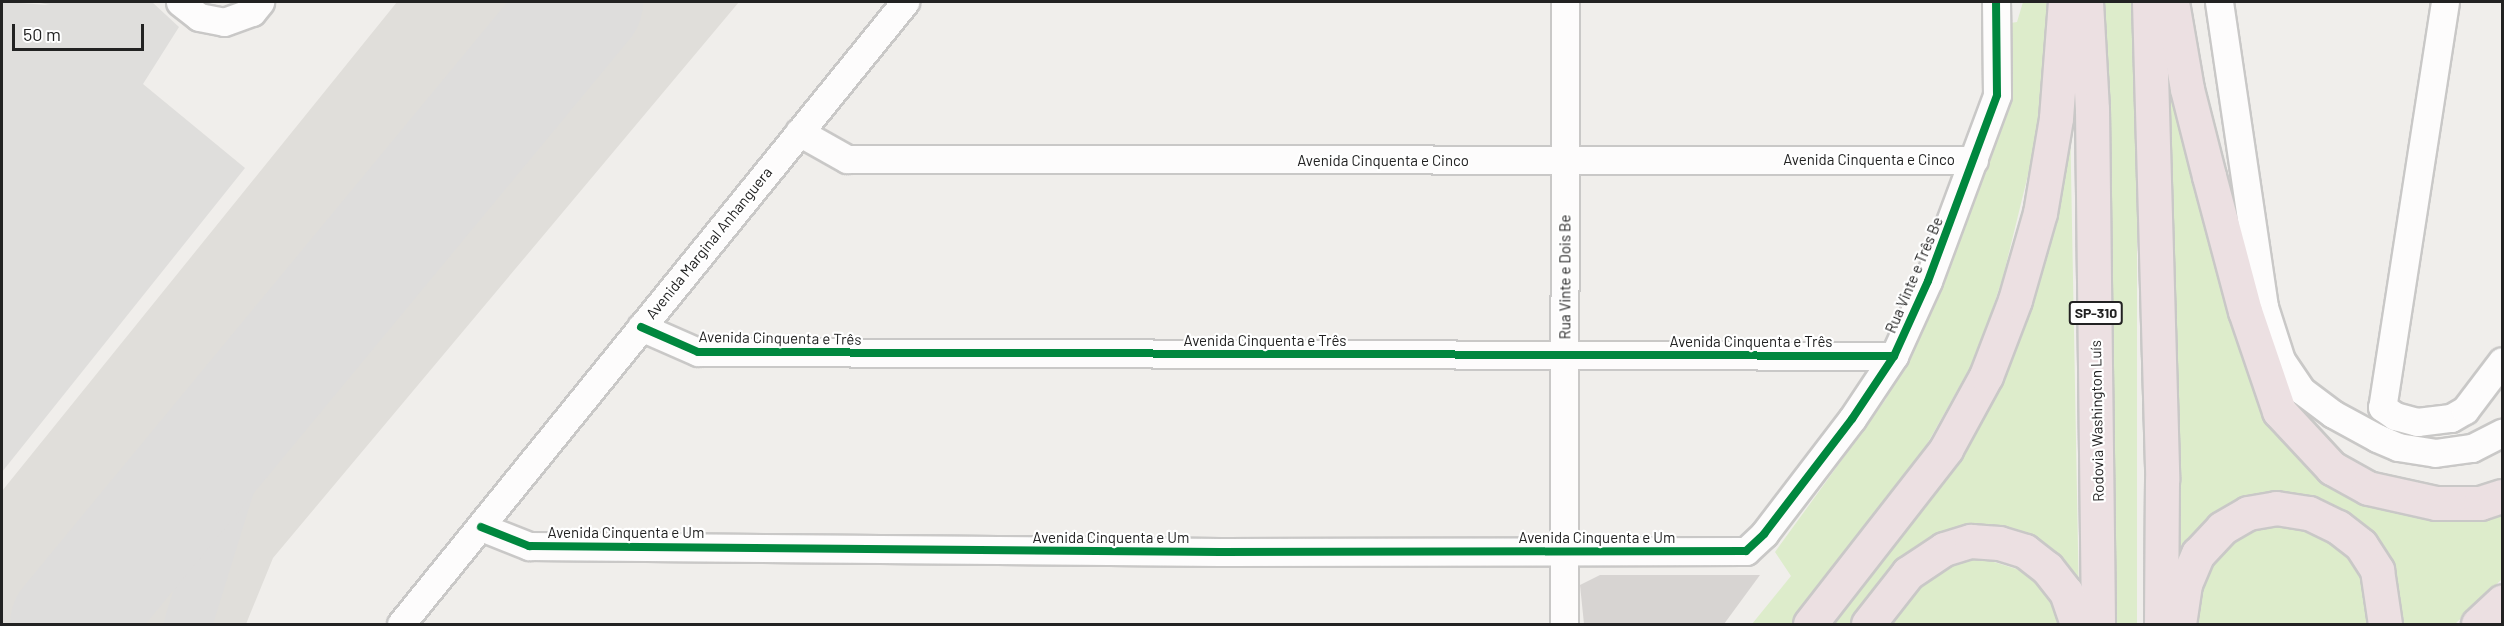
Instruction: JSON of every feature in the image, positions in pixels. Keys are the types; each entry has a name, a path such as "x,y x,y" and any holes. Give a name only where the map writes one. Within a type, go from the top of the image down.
{"highway":[{"path":"1810,624 1946,449 1986,376 2015,300 2040,213 2056,118 2065,2"},
{"name":"Rodovia Washington Luís","path":"2086,2 2092,121 2098,624"},
{"path":"2149,2 2162,480 2161,624"},
{"path":"2172,2 2187,89 2255,309 2279,411 2332,468 2368,488 2396,498 2436,503 2480,503 2502,496"},
{"path":"2179,624 2185,584 2198,554 2222,528 2248,513 2276,508 2308,513 2338,527 2361,545 2377,570 2385,624"},
{"path":"1868,624 1908,573 1944,549 1971,541 1999,543 2025,551 2047,568 2066,592 2077,624"},
{"path":"2478,624 2502,602"}],"street":[{"path":"180,2 199,17 224,22 252,12 260,2"},
{"name":"Avenida Marginal Anhanguera","path":"401,624 905,2"},
{"name":"Rua Vinte e Dois Be","path":"1564,624 1565,2"},
{"name":"Rua Vinte e Três Be","path":"1746,551 1764,534 1852,419 1894,356 1974,160 1997,95 1995,2"},
{"path":"2220,2 2255,309 2281,360 2301,390 2333,414 2377,438 2407,449 2435,453 2472,448 2502,433"},
{"path":"2377,438 2445,2"},
{"name":"Avenida Cinquenta e Cinco","path":"799,132 847,159 1974,160"},
{"name":"Avenida Cinquenta e Três","path":"641,327 698,352 1894,356"},
{"path":"2382,407 2402,419 2417,422 2456,416 2502,361"},
{"name":"Avenida Cinquenta e Um","path":"481,527 528,546 1746,551"}],"shaded area":[{"path":"2,2 50,5 35,2 152,2 179,27 143,84 245,168 2,472"},
{"path":"397,2 739,2 273,558 246,624 2,624 2,491"}],"green space":[{"path":"2023,2 2052,2 2038,134 2003,277 1977,355 1921,455 1791,624 1752,624 1791,576 1775,552 1886,399 1913,342 1991,150 2000,100 2004,24 2017,22"},
{"path":"2096,2 2137,2 2137,624 2096,624"},
{"path":"2161,3 2300,452 2502,509 2502,579 2455,624 2399,624 2396,584 2386,555 2368,530 2344,511 2316,501 2179,561"},
{"path":"2070,116 2079,602 1986,535 1854,624 1826,624 1924,497"},
{"path":"2303,524 2343,545 2365,579 2373,624 2189,624 2198,588 2220,544 2258,525"},
{"path":"1978,557 2026,572 2044,588 2063,624 1880,624 1894,606 1940,567"}],"building":[{"path":"1600,575 1760,575 1724,624 1584,624 1580,585"}],"taxiway":[{"path":"188,624 234,475 276,374"}],"runway":[{"path":"69,624 584,2"}],"cycle path":[{"path":"481,527 529,546 1220,552 1746,551 1764,534 1852,419 1894,356 1928,281 1997,95 1996,2"},
{"path":"641,327 698,352 1894,356"}]}
